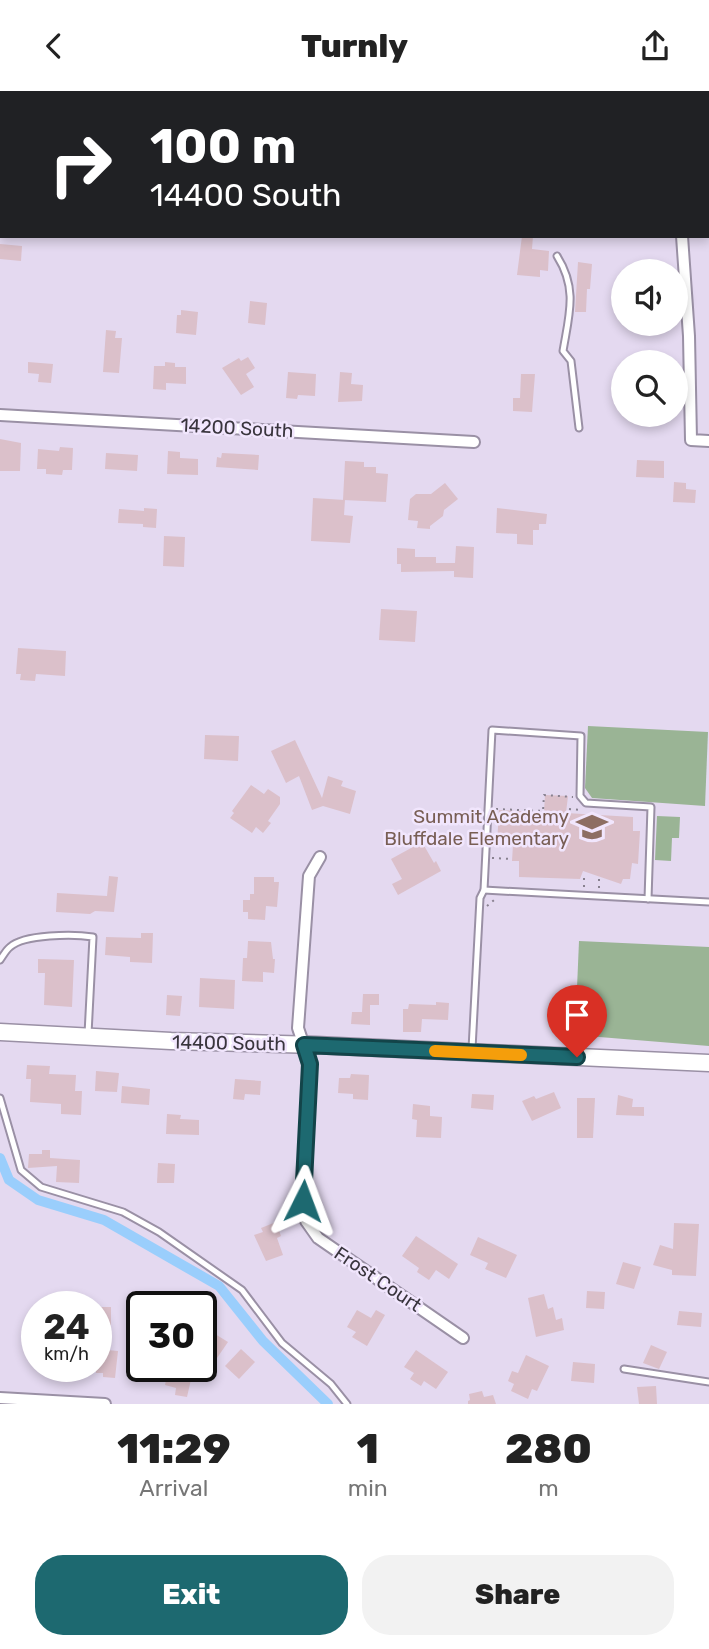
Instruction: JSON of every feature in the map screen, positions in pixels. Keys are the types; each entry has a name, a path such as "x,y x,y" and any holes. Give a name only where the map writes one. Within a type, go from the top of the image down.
{"main road":[{"name":"14400 South","path":"0,1032 709,1063"}],"street":[{"path":"682,238 689,336 691,440 709,441"},
{"name":"14200 South","path":"0,415 474,442"},
{"name":"Frost Court","path":"320,857 309,876 298,1028 310,1064 303,1201 306,1221 318,1238 463,1338"},
{"path":"0,1398 104,1404"}],"lane":[{"path":"557,256 567,271 571,291 563,351 571,361 579,428"},
{"path":"472,1052 492,730 581,736 580,796 586,803 651,807 648,899"},
{"path":"484,890 709,902"},
{"path":"0,960 11,945 39,937 73,934 93,937 88,1037"},
{"path":"0,1098 21,1170 41,1187 123,1212 159,1232 242,1290 282,1343 331,1384 347,1404"},
{"path":"624,1369 709,1382"}],"path":[{"path":"494,809 543,811 544,795 574,797 575,803"},
{"path":"569,809 582,810 578,807"},
{"path":"491,858 511,859"},
{"path":"584,876 584,888 598,889 599,878"}],"green space":[{"path":"588,726 708,732 705,806 592,798 585,788"},
{"path":"657,816 680,817 679,838 672,838 671,861 655,860"},
{"path":"579,941 709,947 709,1046 575,1035"}],"building":[{"path":"522,238 533,238 532,249 549,251 548,271 540,270 540,277 517,275"},
{"path":"0,244 22,246 21,261 0,259"},
{"path":"578,262 592,264 586,312 575,312"},
{"path":"250,301 267,303 265,325 248,323"},
{"path":"181,310 198,312 196,335 176,333 177,315 181,315"},
{"path":"106,330 116,331 115,338 122,338 119,373 103,372"},
{"path":"248,357 255,368 246,374 254,387 241,395 222,368 239,358 241,361"},
{"path":"28,362 53,364 51,383 38,382 39,374 28,373"},
{"path":"165,362 175,363 175,367 186,367 186,384 166,383 166,390 153,389 154,366 165,366"},
{"path":"288,372 316,374 315,396 298,395 297,399 286,398"},
{"path":"340,372 352,373 351,384 363,385 362,401 338,402"},
{"path":"521,374 535,374 532,412 513,411 513,398 520,398"},
{"path":"0,439 21,443 20,471 0,471"},
{"path":"60,447 73,448 72,470 63,470 62,475 46,474 46,469 37,469 38,449 59,451"},
{"path":"168,451 180,452 180,458 198,459 198,475 167,474"},
{"path":"106,453 138,455 137,471 105,469"},
{"path":"222,453 259,455 258,470 216,467 217,457 221,458"},
{"path":"637,460 664,461 664,478 636,477"},
{"path":"345,461 364,462 364,467 376,467 376,473 388,474 386,502 343,500"},
{"path":"674,482 686,483 686,489 696,490 695,503 673,502"},
{"path":"445,483 458,499 444,510 443,516 430,526 430,529 417,528 418,521 408,520 410,499 416,494 431,494"},
{"path":"313,498 345,500 344,515 353,516 350,543 311,541"},
{"path":"144,508 157,509 156,528 143,527 143,524 118,523 119,509 144,511"},
{"path":"497,508 547,514 546,524 539,524 539,530 533,530 533,545 517,544 517,534 496,533"},
{"path":"164,536 185,537 184,567 163,566"},
{"path":"456,546 474,547 473,578 454,577 454,571 401,572 401,564 397,564 397,548 415,549 415,557 436,557 436,563 455,563"},
{"path":"381,609 417,611 415,642 379,640"},
{"path":"18,648 66,651 65,676 36,674 35,681 20,680 21,674 16,674"},
{"path":"205,735 239,736 238,761 204,759"},
{"path":"295,740 322,798 328,776 343,781 341,786 356,791 350,814 323,806 312,810 299,776 286,783 271,751"},
{"path":"251,785 264,794 268,789 280,797 280,804 263,833 256,827 252,833 230,818"},
{"path":"545,795 568,796 566,813 633,817 633,831 640,831 638,864 632,863 630,879 623,879 621,884 583,871 580,879 519,877 519,861 512,861 513,845 497,844 499,810 544,812"},
{"path":"422,842 441,871 398,895 392,884 402,879 391,859"},
{"path":"109,876 118,877 114,912 56,912 57,893 107,896"},
{"path":"254,877 274,877 274,882 279,882 277,907 266,906 265,920 248,919 248,912 243,912 243,900 250,900 250,894 254,894"},
{"path":"141,933 153,933 152,963 130,962 130,957 105,955 106,937 141,938"},
{"path":"248,941 271,942 275,959 274,973 263,972 263,982 242,981 243,958 247,958"},
{"path":"38,959 74,960 72,1007 44,1005 45,973 38,973"},
{"path":"200,978 235,980 234,1009 199,1007"},
{"path":"363,994 379,994 379,1005 370,1005 370,1025 351,1024 352,1012 362,1012"},
{"path":"167,995 182,996 180,1016 166,1015"},
{"path":"436,1002 449,1003 448,1020 422,1019 421,1032 403,1032 403,1009 408,1009 409,1004 436,1005"},
{"path":"27,1065 50,1066 49,1074 76,1075 75,1091 82,1091 81,1115 61,1114 61,1104 30,1102 31,1079 26,1079"},
{"path":"96,1071 119,1073 117,1092 95,1091"},
{"path":"351,1074 369,1075 368,1100 353,1099 353,1094 338,1093 339,1078 350,1078"},
{"path":"235,1079 261,1081 260,1095 245,1094 244,1100 233,1099"},
{"path":"122,1086 150,1089 149,1105 121,1103"},
{"path":"554,1092 561,1108 532,1121 522,1101"},
{"path":"472,1094 494,1095 493,1110 471,1108"},
{"path":"618,1095 633,1099 632,1107 644,1107 644,1116 616,1115"},
{"path":"577,1098 595,1098 593,1138 577,1138"},
{"path":"413,1104 430,1106 430,1116 442,1117 441,1138 416,1137 417,1120 412,1119"},
{"path":"167,1114 181,1115 180,1119 199,1120 199,1135 166,1134"},
{"path":"42,1150 50,1150 50,1158 80,1160 79,1183 56,1182 57,1166 28,1168 29,1154 42,1154"},
{"path":"158,1163 175,1164 174,1183 157,1183"},
{"path":"276,1222 281,1236 277,1238 283,1255 266,1261 254,1235 263,1232 261,1228"},
{"path":"674,1223 699,1224 696,1276 672,1275 672,1270 653,1265 660,1245 673,1249"},
{"path":"416,1236 458,1264 449,1279 436,1270 429,1280 417,1272 419,1268 402,1256"},
{"path":"478,1237 517,1255 506,1278 485,1269 488,1263 470,1255"},
{"path":"623,1262 641,1267 634,1289 616,1284"},
{"path":"587,1291 605,1292 604,1309 586,1308"},
{"path":"544,1294 548,1309 553,1307 556,1320 562,1318 564,1330 536,1337 528,1298"},
{"path":"357,1310 371,1318 376,1310 385,1315 367,1346 352,1337 356,1332 347,1327"},
{"path":"679,1311 702,1313 701,1327 677,1325"},
{"path":"217,1335 228,1342 217,1358"},
{"path":"651,1345 667,1352 659,1369 643,1363"},
{"path":"241,1349 255,1362 239,1379 225,1366"},
{"path":"112,1350 118,1351 115,1378 112,1378"},
{"path":"416,1350 448,1372 436,1389 424,1381 421,1386 410,1379 414,1373 404,1367"},
{"path":"526,1355 549,1366 537,1391 532,1389 528,1399 511,1391 514,1384 508,1381 512,1371 518,1373"},
{"path":"573,1362 595,1364 594,1383 571,1381"},
{"path":"166,1382 190,1382 187,1397 175,1395 176,1388 165,1385"},
{"path":"656,1386 657,1404 639,1404 637,1387"},
{"path":"482,1391 484,1397 493,1395 496,1404 468,1404 469,1394"}],"waterway":[{"path":"0,1158 9,1180 38,1200 104,1220 219,1286 263,1341 328,1404"}],"slow traffic":[{"path":"435,1051 521,1055"}],"place":[{"name":"Summit Academy Bluffdale Elementary","path":"592,827"}],"route":[{"path":"303,1201 310,1064 304,1045 577,1057"}]}
